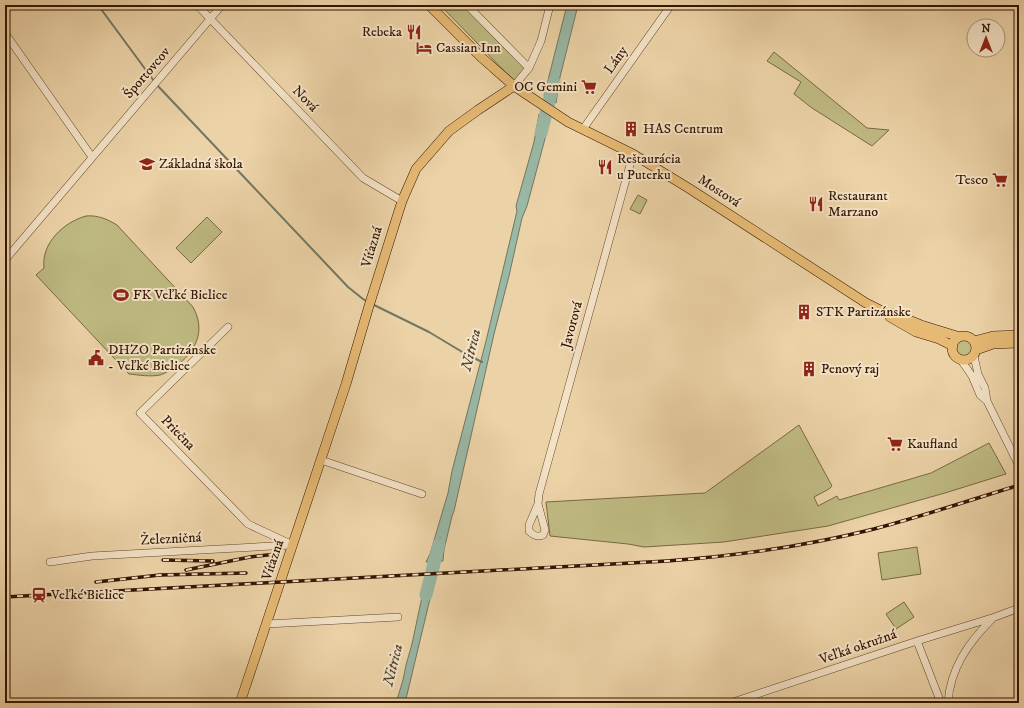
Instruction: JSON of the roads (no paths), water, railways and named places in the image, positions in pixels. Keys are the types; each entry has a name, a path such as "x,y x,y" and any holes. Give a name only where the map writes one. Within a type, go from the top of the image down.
{"main road":[{"path":"429,5 480,57 514,86"},
{"name":"Mostová","path":"514,86 583,130 633,154 690,189 866,303 886,313 892,319 910,328 939,338 953,346"},
{"name":"Víťazná","path":"240,703 346,384 369,303 402,201 416,169 449,131 514,86"},
{"name":"Mostová","path":"886,313 894,314 921,325 960,337"},
{"path":"975,349 967,337 960,337 955,341 953,346 954,355 961,360 968,360 975,349 993,336 1019,335"},
{"path":"975,349 993,344 1019,343"}],"street":[{"name":"Nová","path":"197,5 364,178 402,201"},
{"name":"Športovcov","path":"5,260 222,5"},
{"path":"467,5 529,68"},
{"path":"514,86 529,68 541,41 550,5"},
{"name":"Lány","path":"583,130 671,5"},
{"path":"5,33 92,158"},
{"name":"Javorová","path":"538,504 539,494 633,154"},
{"name":"Priečna","path":"228,328 140,413 248,524 293,545"},
{"path":"975,349 978,374 985,388 987,401 1019,466"},
{"path":"961,360 972,376 980,395 987,401"},
{"path":"321,460 422,494"},
{"name":"Železničná","path":"50,562 92,556 293,545"},
{"name":"Veľká okružná","path":"730,703 1019,608"},
{"path":"267,624 398,617"},
{"path":"948,703 952,679 965,651 976,635 995,617"},
{"path":"917,641 941,703"}],"water":[{"path":"567,5 578,5 560,77 556,103 544,96"},
{"path":"539,114 550,120 527,206 522,218 444,550 443,561 426,562 430,554 448,493 452,471 486,341 517,211 516,206 534,142"},
{"path":"426,578 435,578 405,703 396,703 412,644"}],"waterway":[{"path":"98,5 154,81"},
{"name":"Nitrica","path":"541,133 554,82"},
{"path":"157,85 348,287 368,302"},
{"path":"372,304 429,332 464,353"},
{"path":"474,358 482,362"},
{"name":"Nitrica","path":"426,595 439,544"}],"railway":[{"path":"5,597 667,561 719,556 771,550 874,529 1019,485"},
{"path":"186,570 250,557 276,554"},
{"path":"163,560 213,561"},
{"path":"96,582 160,575 246,573"}],"place":[{"name":"Rebeka","path":"414,32"},
{"name":"Cassian Inn","path":"424,48"},
{"name":"OC Gemini","path":"589,87"},
{"name":"HAS Centrum","path":"631,129"},
{"name":"Základná škola","path":"147,164"},
{"name":"Reštaurácia u Puterku","path":"605,167"},
{"name":"Tesco","path":"1000,180"},
{"name":"Restaurant Marzano","path":"816,204"},
{"name":"FK Veľké Bielice","path":"121,295"},
{"name":"STK Partizánske","path":"804,312"},
{"name":"DHZO Partizánske - Veľké Bielice","path":"96,358"},
{"name":"Penový raj","path":"809,369"},
{"name":"Kaufland","path":"895,444"},
{"name":"Veľké Bielice","path":"39,595"}]}
